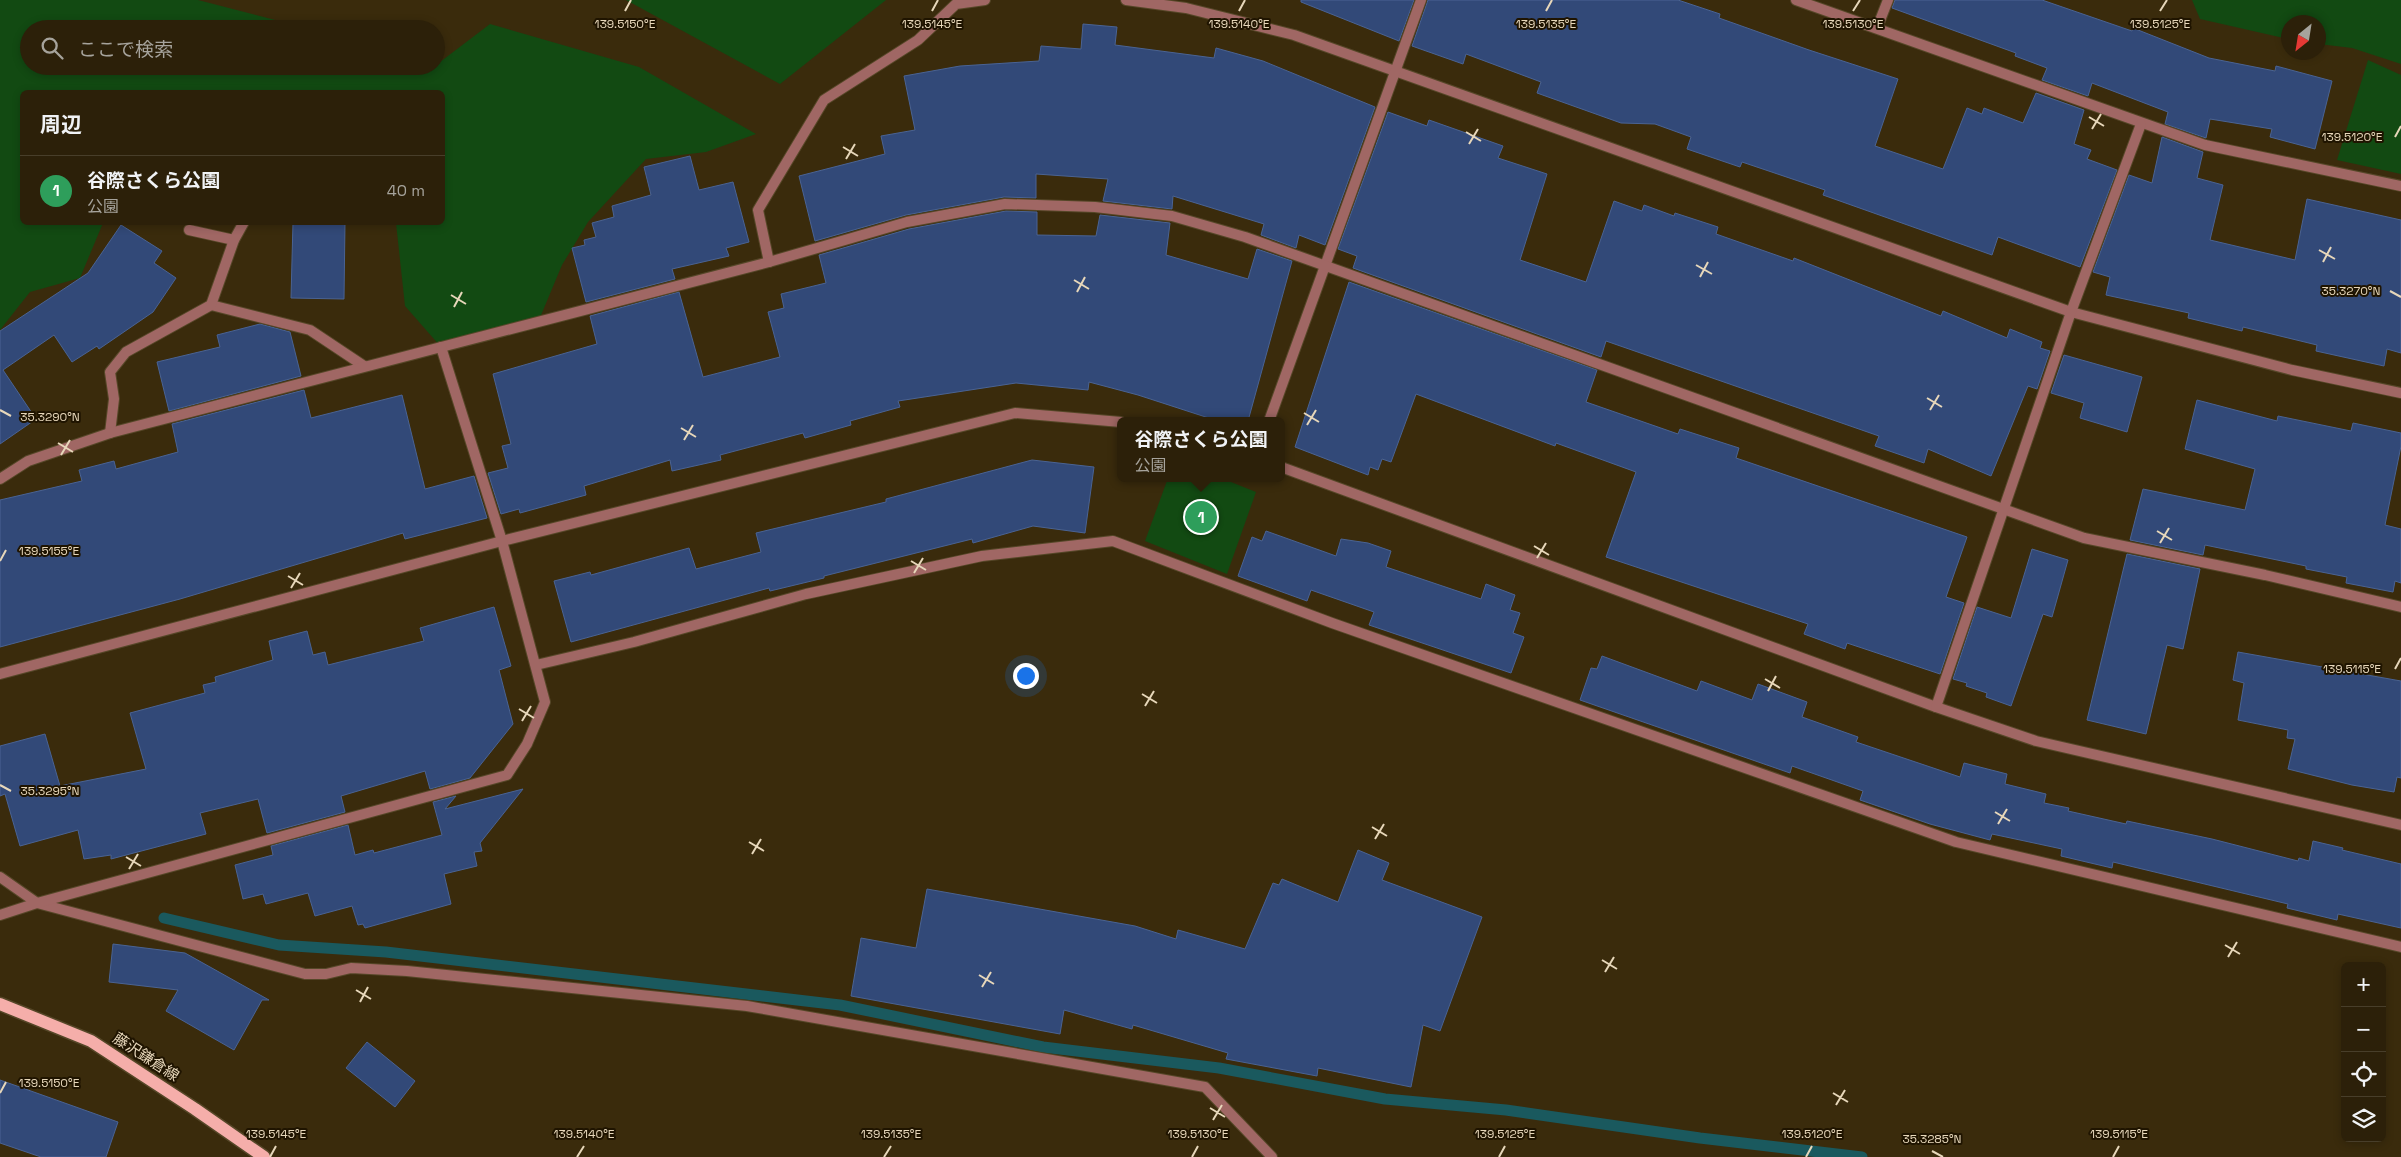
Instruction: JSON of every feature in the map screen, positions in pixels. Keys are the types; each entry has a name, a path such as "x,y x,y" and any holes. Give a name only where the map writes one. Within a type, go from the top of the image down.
{"main road":[{"name":"藤沢鎌倉線","path":"0,1004 91,1041 264,1157"}],"street":[{"path":"769,262 758,210 824,100 918,40 956,4 985,0"},
{"path":"1126,0 1186,8 1294,35 2071,312 2292,370 2401,393"},
{"path":"1270,417 1323,265 1421,0"},
{"path":"1796,0 2141,124 2205,145 2401,186"},
{"path":"1877,28 1888,0"},
{"path":"1936,707 2071,312 2141,124"},
{"path":"0,480 28,461 110,433 769,262 907,222 1005,204 1095,207 1172,216 1323,265 2084,538 2265,575 2401,607"},
{"path":"110,433 114,399 110,372 126,352 210,305 234,240 242,225"},
{"path":"189,230 234,240"},
{"path":"210,305 310,330 364,366"},
{"path":"0,915 37,903 508,775 527,744 546,702 502,541 441,347"},
{"path":"0,674 502,541 1014,412 1117,422"},
{"path":"1285,468 1936,707 2036,740 2401,825"},
{"path":"536,665 634,642 806,594 982,556 1113,541 1342,626 1956,842 2401,948"},
{"path":"0,877 37,903 305,974 326,974 351,968 407,971 747,1006 1205,1088 1272,1157"}],"green space":[{"path":"0,0 198,0 275,20 20,20 20,75 445,75 445,58 490,24 639,67 756,134 706,152 646,159 588,222 562,265 539,320 441,347 405,306 396,225 445,225 445,90 20,90 20,225 102,225 80,278 30,292 0,330"},
{"path":"626,0 886,0 780,84"},
{"path":"2192,0 2401,0 2401,64 2352,48 2326,45 2326,15 2281,15 2281,37 2200,19"},
{"path":"2368,60 2401,75 2401,174 2337,160"},
{"path":"1167,482 1231,482 1256,492 1227,574 1145,541"}],"building":[{"path":"1301,0 1414,0 1399,41 1301,2"},
{"path":"1428,0 1678,0 1720,14 1719,18 1898,79 1875,146 1943,169 1967,108 1982,114 1984,108 2023,123 2036,93 2084,110 2074,144 2091,150 2087,159 2117,170 2080,267 1998,237 1992,255 1823,195 1825,190 1742,162 1740,167 1687,149 1691,137 1655,124 1621,123 1537,93 1541,82 1466,54 1463,64 1412,46"},
{"path":"1895,0 2042,0 2132,31 2133,28 2209,58 2275,71 2276,66 2332,81 2315,149 2270,137 2272,129 2210,119 2206,138 2165,124 2168,112 2092,83 2088,96 2042,80 2047,68 2015,56 2016,53 1892,8"},
{"path":"1083,24 1117,27 1115,45 1214,58 1216,48 1263,61 1375,107 1325,245 1299,235 1296,248 1261,235 1264,224 1173,196 1172,209 1103,201 1108,179 1036,174 1036,198 1004,197 906,215 815,241 799,176 885,154 881,136 915,130 904,76 960,66 1039,61 1041,46 1081,49"},
{"path":"1388,112 1427,126 1429,120 1503,146 1498,158 1547,174 1520,260 1586,282 1614,201 1642,211 1644,205 1674,216 1675,213 1718,227 1716,234 1793,261 1794,258 1941,316 1943,311 2007,338 2010,329 2042,342 2040,348 2050,351 2037,389 2028,386 1991,476 1928,449 1924,463 1875,446 1879,436 1606,341 1601,357 1353,268 1357,256 1338,249"},
{"path":"2162,137 2203,152 2197,178 2223,185 2210,240 2295,260 2307,199 2401,220 2401,353 2387,349 2384,366 2316,351 2317,345 2243,327 2242,331 2188,318 2189,313 2106,295 2110,277 2093,272 2129,175 2152,183"},
{"path":"690,156 699,190 733,182 749,242 726,248 729,256 672,269 675,279 586,302 572,248 585,245 584,240 596,237 592,223 614,217 612,206 651,195 644,167"},
{"path":"1006,211 1037,212 1037,235 1096,236 1100,215 1170,223 1166,255 1248,279 1257,249 1292,261 1249,417 1206,417 1138,395 1089,382 1088,390 1016,383 898,401 900,407 850,421 851,425 805,438 803,433 720,455 721,460 672,471 670,460 584,486 586,495 520,513 519,509 501,514 488,473 508,468 502,446 511,444 493,374 597,344 590,316 679,292 703,377 780,357 768,312 784,308 781,294 826,283 819,255 909,229"},
{"path":"121,225 162,251 154,263 176,278 153,312 99,349 97,346 72,362 54,335 3,370 36,419 0,444 0,331 88,273"},
{"path":"293,225 345,225 344,299 291,298"},
{"path":"1349,282 1597,370 1586,402 1678,434 1680,429 1739,448 1736,458 1967,537 1946,597 1964,603 1940,674 1847,643 1845,649 1804,634 1808,624 1606,557 1636,472 1556,443 1555,446 1416,394 1391,462 1382,459 1378,470 1370,467 1368,475 1295,447"},
{"path":"260,324 290,332 301,376 169,411 157,362 220,347 217,335"},
{"path":"2064,355 2142,377 2127,432 2080,418 2084,403 2051,393"},
{"path":"304,390 311,418 402,395 425,489 474,476 487,518 405,539 403,533 180,599 0,647 0,500 82,481 79,470 114,461 116,469 178,452 172,424"},
{"path":"2197,400 2277,421 2278,416 2351,431 2353,423 2401,433 2401,446 2385,525 2401,529 2401,583 2395,581 2393,592 2346,583 2347,577 2306,569 2306,566 2205,545 2203,555 2130,540 2143,489 2245,510 2255,469 2185,449"},
{"path":"1032,460 1094,467 1085,533 1033,526 973,543 972,539 770,591 769,588 571,642 554,581 590,572 591,575 689,548 696,569 761,552 756,533 886,502 886,499"},
{"path":"1266,531 1336,556 1341,539 1368,543 1391,551 1386,567 1481,599 1486,584 1515,595 1510,610 1520,613 1513,633 1524,637 1511,673 1369,625 1374,612 1311,590 1307,601 1238,576 1252,537 1262,541"},
{"path":"2032,549 2068,560 2052,617 2043,614 2011,706 1986,697 1987,693 1966,686 1967,683 1953,679 1977,607 2011,618"},
{"path":"2127,554 2200,569 2183,649 2167,645 2146,734 2087,720"},
{"path":"494,607 511,666 499,670 513,724 470,778 430,789 425,771 341,796 345,812 267,833 258,799 200,813 206,834 111,859 111,855 84,859 78,830 20,846 5,794 0,796 0,746 45,734 60,786 146,769 130,713 205,693 203,685 216,682 215,677 273,660 269,641 307,631 313,655 325,652 328,665 424,641 420,628"},
{"path":"2238,652 2401,681 2401,778 2397,777 2394,792 2352,785 2288,769 2295,739 2287,738 2288,730 2238,720 2244,683 2233,680"},
{"path":"1602,656 1697,691 1701,681 1752,700 1758,684 1807,702 1802,717 1858,737 1856,742 1960,777 1964,763 2007,774 2005,784 2046,794 2044,803 2069,808 2068,811 2126,824 2127,821 2212,839 2298,861 2299,858 2309,861 2313,841 2401,864 2401,928 2338,914 2337,920 2287,908 2288,904 2113,862 2112,868 2061,856 2062,849 1992,834 1990,840 1930,824 1860,800 1863,791 1792,766 1790,773 1580,700 1591,668 1597,669"},
{"path":"523,789 480,843 482,851 474,852 477,866 444,874 451,904 365,928 363,924 358,925 352,906 315,916 308,893 266,904 263,894 243,899 235,865 273,855 271,846 348,825 355,855 373,850 374,853 442,835 433,802 456,796 445,809"},
{"path":"1358,850 1389,863 1382,880 1482,917 1440,1031 1423,1025 1411,1087 1318,1068 1317,1076 1226,1059 1228,1053 1133,1025 1132,1029 1064,1010 1060,1034 851,996 861,938 916,948 927,889 1135,926 1176,939 1178,930 1245,949 1273,883 1279,885 1282,879 1338,902"},
{"path":"113,944 185,953 269,1000 262,1000 234,1050 166,1011 178,990 109,982"},
{"path":"367,1042 415,1081 395,1107 346,1068"},
{"path":"0,1080 118,1122 106,1157 41,1157 0,1143"}],"waterway":[{"path":"164,918 279,945 386,952 840,1005 1043,1047 1219,1068 1385,1099 1506,1110 1700,1138 1862,1157"}],"place":[{"name":"谷際さくら公園","path":"1201,517"}]}
